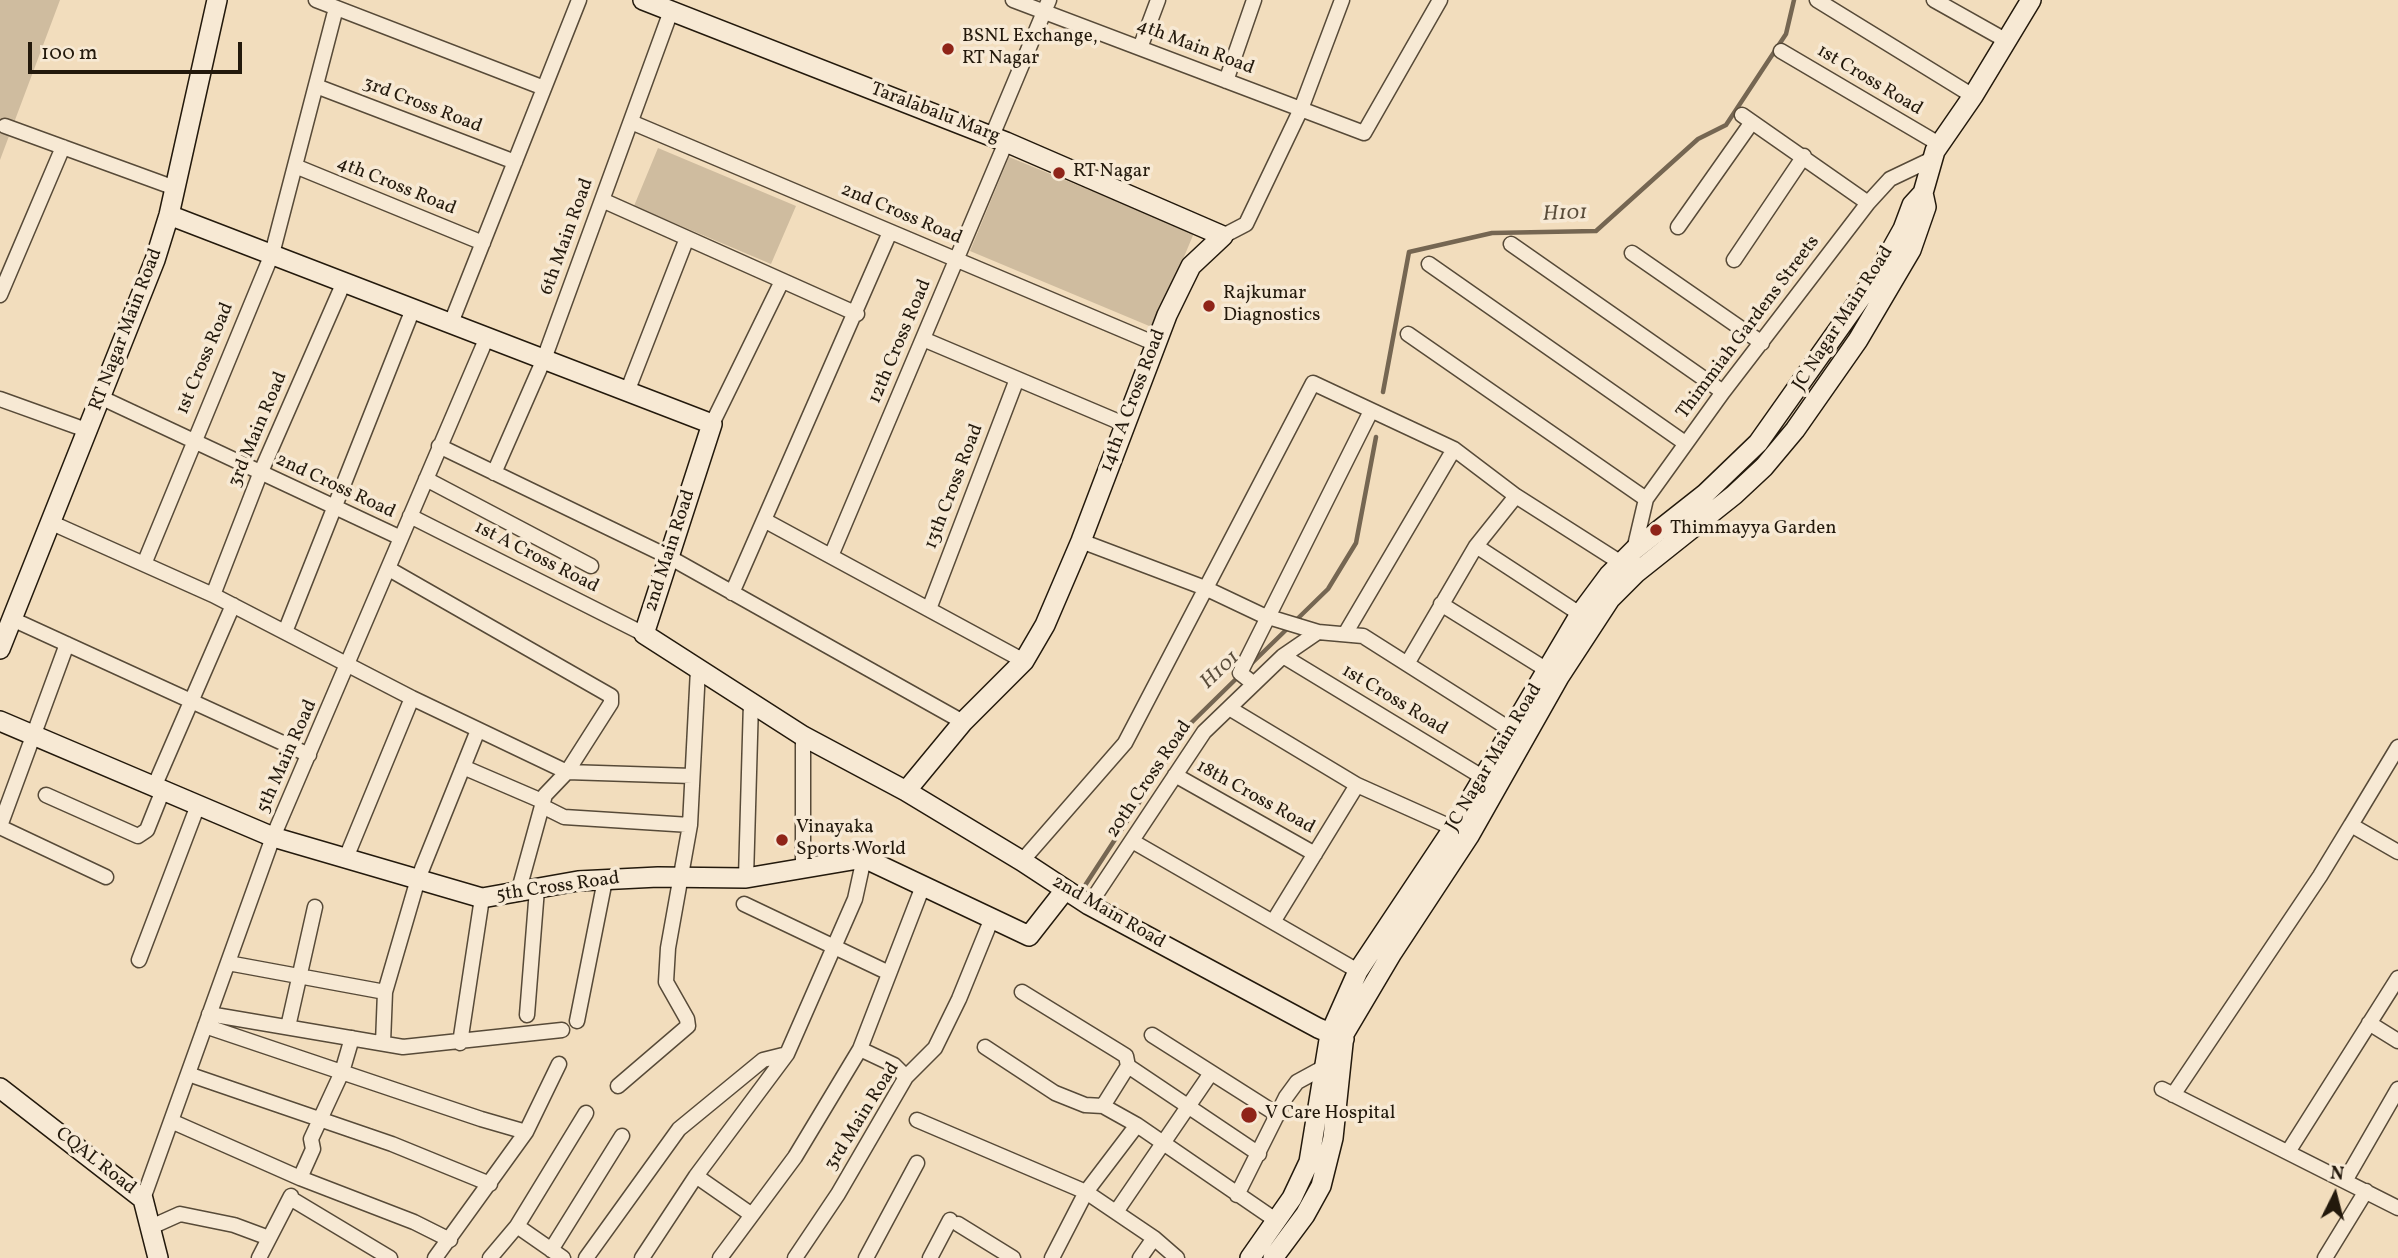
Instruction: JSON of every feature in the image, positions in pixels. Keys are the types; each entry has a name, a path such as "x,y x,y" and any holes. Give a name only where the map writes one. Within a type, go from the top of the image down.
{"street":[{"name":"RT Nagar Main Road","path":"0,649 156,260 169,215 217,0"},
{"path":"316,0 544,88"},
{"path":"451,323 579,0"},
{"name":"Taralabalu Marg","path":"643,0 999,139 1223,236"},
{"name":"4th Main Road","path":"1013,0 1046,6 1140,48 1364,133 1440,0"},
{"path":"1140,48 1158,0"},
{"path":"1226,81 1254,0"},
{"name":"14th A Cross Road","path":"906,791 963,722 1024,661 1045,625 1081,541 1156,344 1191,266 1223,236 1246,224 1301,109 1342,0"},
{"path":"1818,0 1973,96"},
{"path":"1934,0 2007,41"},
{"path":"1935,152 1973,96 2031,0"},
{"name":"12th Cross Road","path":"831,556 957,260 1046,6"},
{"name":"1st Cross Road","path":"144,564 272,254 336,8"},
{"name":"6th Main Road","path":"494,473 544,359 671,11"},
{"name":"1st Cross Road","path":"1781,51 1935,152"},
{"name":"3rd Cross Road","path":"316,86 514,162"},
{"path":"1678,227 1747,118 1868,203"},
{"name":"2nd Cross Road","path":"631,122 1156,344"},
{"path":"5,126 175,188"},
{"path":"0,295 63,147"},
{"name":"JC Nagar Main Road","path":"1337,1037 1392,953 1519,735 1548,670 1580,614 1630,562 1729,474 1758,443 1872,282 1903,229 1912,205 1923,193 1935,152"},
{"name":"Thimmiah Gardens Streets","path":"1630,562 1646,499 1685,443 1868,203 1890,179 1935,152"},
{"path":"1734,260 1804,156"},
{"name":"4th Cross Road","path":"295,166 483,243"},
{"path":"602,200 857,314"},
{"path":"169,215 712,424 782,281"},
{"path":"732,593 857,314 890,232"},
{"path":"627,391 687,238"},
{"path":"1511,244 1723,392"},
{"path":"1633,253 1762,343"},
{"path":"1429,264 1685,443"},
{"name":"3rd Main Road","path":"213,595 260,474 344,282"},
{"path":"285,632 413,309"},
{"path":"1408,334 1646,499"},
{"name":"5th Main Road","path":"143,1199 273,837 350,663 487,337"},
{"path":"923,339 1124,424"},
{"name":"13th Cross Road","path":"929,610 1017,379"},
{"path":"1022,861 1125,743 1313,383 1454,449 1516,496 1630,562"},
{"name":"2nd Cross Road","path":"102,398 192,443 401,538"},
{"path":"0,399 89,431"},
{"path":"1254,684 1240,673 1371,411"},
{"name":"2nd Main Road","path":"712,424 643,634 803,736 906,791 1089,905 1337,1037"},
{"path":"439,446 669,557 963,722"},
{"path":"1345,634 1454,449"},
{"path":"426,479 591,566"},
{"path":"1407,664 1476,546 1516,496"},
{"name":"1st A Cross Road","path":"410,516 643,634"},
{"path":"764,520 1024,661"},
{"path":"52,523 213,595 350,663 412,698 567,772 692,776"},
{"path":"1081,541 1205,588 1266,617 1318,632 1363,636 1519,735"},
{"path":"1476,546 1580,614"},
{"name":"JC Nagar Main Road","path":"1250,1258 1277,1220 1309,1162 1337,1037 1358,971 1462,831 1485,778 1559,677 1603,610 1630,562"},
{"path":"389,569 611,696 611,703 567,772 542,801 528,891 527,1015"},
{"path":"1441,604 1548,670"},
{"path":"46,795 138,836 147,830 191,700 233,605"},
{"path":"12,619 309,755"},
{"name":"20th Cross Road","path":"1089,905 1204,732 1283,656 1318,632"},
{"path":"67,644 0,827 106,877"},
{"name":"1st Cross Road","path":"1283,656 1485,778"},
{"path":"618,1086 688,1026 687,1019 666,982 667,948 690,825 698,669"},
{"path":"346,858 412,698"},
{"path":"746,877 751,702"},
{"path":"1229,708 1357,785 1462,831"},
{"name":"5th Cross Road","path":"0,721 273,837 482,898 605,880 746,877 864,858"},
{"path":"383,1043 385,992 418,879 478,730"},
{"path":"803,736 803,868"},
{"path":"2398,747 2319,877 2167,1092 2398,1208"},
{"path":"463,767 542,801 544,807 564,817 690,825"},
{"name":"18th Cross Road","path":"1175,775 1315,854"},
{"path":"1273,922 1357,785"},
{"path":"139,960 198,805"},
{"path":"2351,825 2398,852"},
{"path":"1132,841 1358,971"},
{"path":"642,1258 696,1176 787,1055 855,898 864,858 1029,936 1065,890"},
{"path":"577,1021 605,880"},
{"path":"720,1258 796,1157 860,1049 923,886"},
{"path":"460,1043 482,898"},
{"path":"744,904 889,974"},
{"path":"288,1027 315,907"},
{"name":"3rd Main Road","path":"795,1258 838,1194 906,1077 935,1048 960,999 992,918"},
{"path":"228,962 385,992"},
{"path":"2288,1152 2398,978"},
{"path":"1022,992 1126,1056 1128,1066 1103,1105"},
{"path":"207,1020 288,1027 403,1047 562,1030"},
{"path":"207,1020 342,1072 526,1132"},
{"path":"2370,1023 2398,1041"},
{"path":"1152,1035 1278,1115"},
{"path":"300,1178 313,1149 311,1139 342,1072 352,1038"},
{"path":"985,1047 1055,1093 1085,1105 1103,1105 1137,1125 1277,1220"},
{"path":"860,1049 894,1065 906,1077"},
{"path":"586,1258 679,1129 763,1060 787,1055"},
{"path":"435,1258 526,1132 559,1064"},
{"path":"1237,1195 1297,1082 1333,1064"},
{"name":"JC Nagar Main Road","path":"1273,1258 1305,1215 1328,1166 1333,1064"},
{"path":"1128,1066 1259,1154"},
{"path":"1116,1212 1212,1073"},
{"path":"188,1074 392,1144 490,1184"},
{"name":"CQAL Road","path":"0,1088 143,1199 158,1258"},
{"path":"2345,1181 2398,1089"},
{"path":"490,1258 517,1227 586,1113"},
{"path":"917,1120 1086,1192 1154,1238 1177,1258"},
{"path":"171,1121 300,1178 414,1222 450,1240"},
{"path":"1052,1258 1086,1192 1137,1125"},
{"path":"517,1227 557,1254 622,1136"},
{"path":"866,1258 917,1163"},
{"path":"696,1176 752,1215"},
{"path":"2325,1258 2366,1192"},
{"path":"260,1258 290,1197 390,1258"},
{"path":"151,1227 180,1214 234,1225 270,1238"},
{"path":"930,1258 954,1222 1013,1258"},
{"path":"1140,1258 1154,1238"}],"shaded area":[{"path":"0,0 60,0 0,160"},
{"path":"658,148 796,206 771,264 634,206"},
{"path":"1009,157 1194,233 1154,328 970,251"}],"waterway":[{"name":"H101","path":"1383,392 1409,252 1492,233 1596,231 1698,139 1726,125 1786,34 1794,0"},
{"name":"H101","path":"1249,666 1328,589 1356,543 1376,437"},
{"name":"H101","path":"1084,887 1191,723 1238,677"}],"place":[{"name":"BSNL Exchange, RT Nagar","path":"948,49"},
{"name":"RT Nagar","path":"1059,173"},
{"name":"Rajkumar Diagnostics","path":"1209,306"},
{"name":"Thimmayya Garden","path":"1656,530"},
{"name":"Vinayaka Sports World","path":"782,840"},
{"name":"V Care Hospital","path":"1249,1115"}]}
